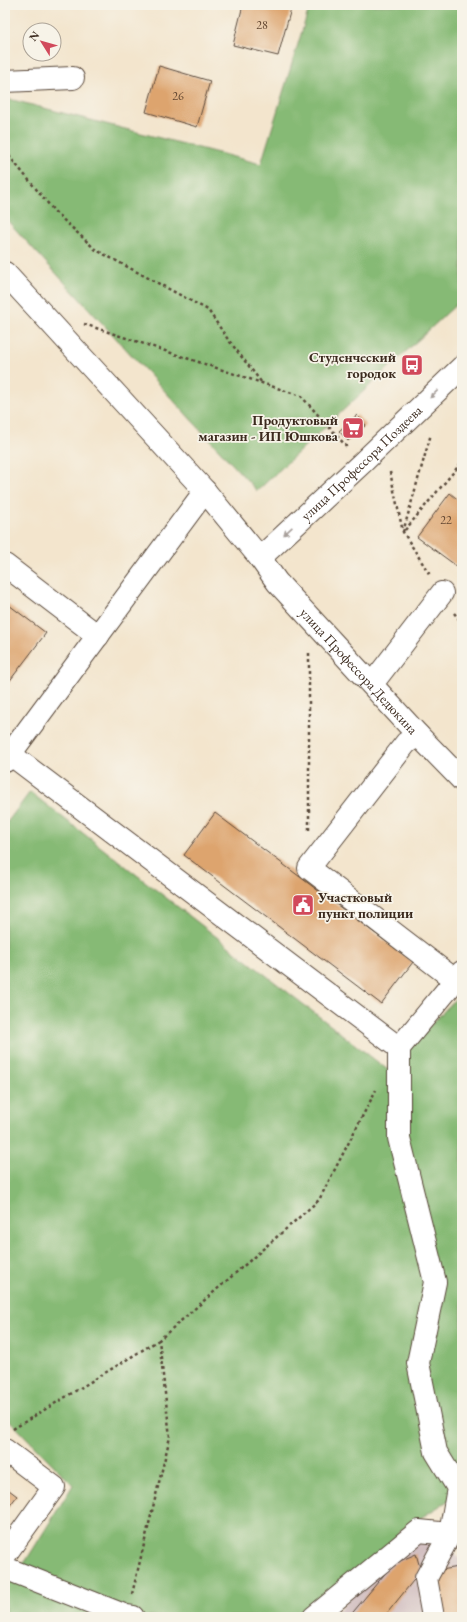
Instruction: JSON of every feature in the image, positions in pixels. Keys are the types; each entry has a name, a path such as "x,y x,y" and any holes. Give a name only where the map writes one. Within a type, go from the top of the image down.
{"street":[{"path":"5,81 73,78"},
{"name":"улица Профессора Дедюкина","path":"5,273 205,491 260,558 277,582 418,735 462,780"},
{"name":"улица Профессора Поздеева","path":"260,558 462,367"},
{"path":"205,491 7,758 399,1048"},
{"path":"5,565 98,636"},
{"path":"372,684 442,593"},
{"path":"418,735 406,744 309,868 459,976 399,1048 399,1138 435,1282 418,1363 436,1452 458,1488 450,1534 426,1578 433,1617"},
{"path":"5,1450 54,1487 5,1555"},
{"path":"314,1617 419,1531 450,1534"},
{"path":"5,1568 128,1617"}],"path":[{"path":"5,151 55,212 96,250 208,310 227,338 262,383"},
{"path":"80,322 301,396 362,463"},
{"path":"403,532 431,434"},
{"path":"403,532 462,462"},
{"path":"390,472 403,532 452,611 462,623"},
{"path":"309,650 309,868"},
{"path":"12,1430 160,1340 319,1200 377,1088"},
{"path":"128,1617 170,1437 160,1340"}],"shaded area":[{"path":"430,1535 462,1560 462,1617 333,1617 386,1554"}],"green space":[{"path":"310,5 462,5 462,299 257,491 5,218 5,98 261,164"},
{"path":"30,792 388,1070 462,992 462,1492 403,1529 324,1617 5,1617 5,1588 27,1559 73,1485 5,1416 5,825"}],"building":[{"path":"243,5 292,5 278,56 233,45"},
{"path":"159,66 210,81 197,127 146,112"},
{"name":"Продуктовый магазин - ИП Юшкова","path":"357,415 366,425 348,441 339,431"},
{"path":"450,493 462,503 462,570 417,537"},
{"path":"5,602 46,633 5,687"},
{"path":"215,813 413,962 381,1004 184,855"},
{"path":"5,1487 17,1496 5,1512"},
{"path":"416,1554 421,1571 384,1617 349,1617 393,1564"},
{"path":"459,1567 462,1585 462,1617 442,1617 435,1571"}],"place":[{"name":"Студенческий городок","path":"412,365"},
{"name":"Продуктовый магазин - ИП Юшкова","path":"353,428"},
{"name":"Участковый пункт полиции","path":"303,905"}]}
